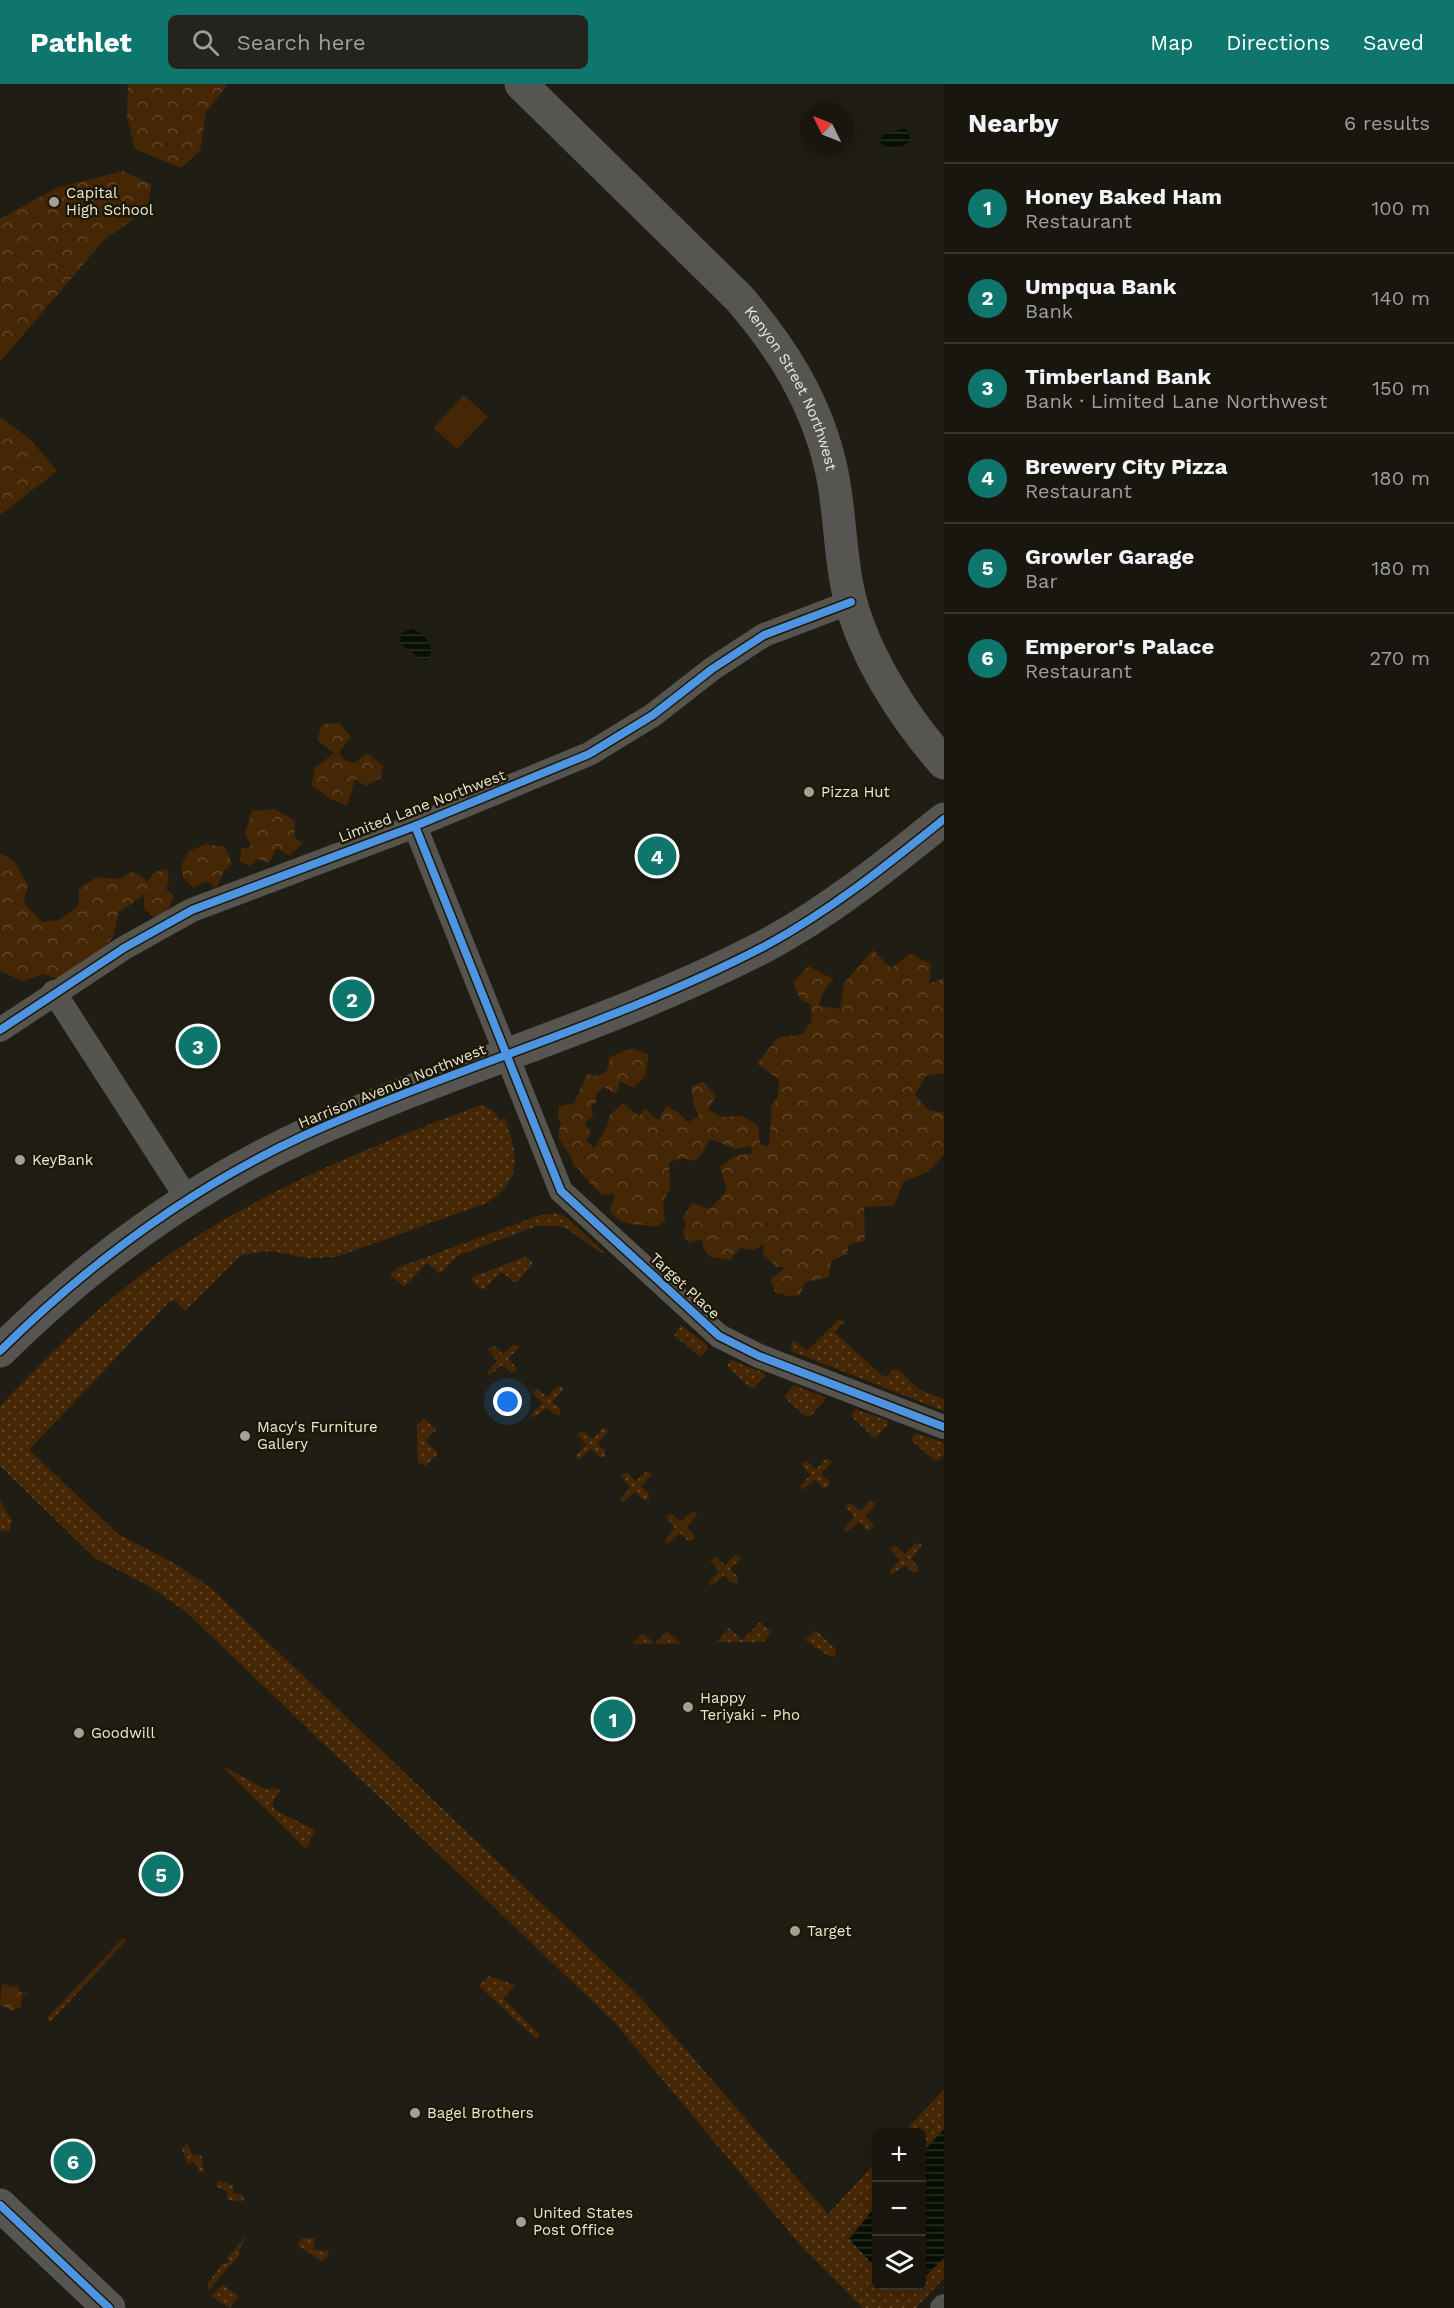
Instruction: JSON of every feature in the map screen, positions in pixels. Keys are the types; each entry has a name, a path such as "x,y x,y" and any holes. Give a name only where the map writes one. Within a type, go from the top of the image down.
{"main road":[{"name":"Kenyon Street Northwest","path":"521,84 739,298 768,331 794,371 813,409 831,468 851,602 860,627 888,684 944,763"},
{"name":"Harrison Avenue Northwest","path":"0,1351 93,1268 188,1200 249,1163 360,1111 668,993 768,944 840,900 944,819"},
{"path":"0,2205 109,2308"}],"street":[{"name":"Limited Lane Northwest","path":"0,1030 54,992 124,948 192,910 415,826 589,754 653,715 712,669 764,635 851,602"},
{"name":"Target Place","path":"415,826 561,1191 719,1336 759,1356 944,1426"},
{"path":"54,992 188,1200"}],"green space":[{"path":"128,84 228,84 206,112 200,151 181,168 135,149 127,116"},
{"path":"123,171 151,184 148,208 103,241 0,362 0,219 56,188"},
{"path":"464,395 488,417 457,449 433,428"},
{"path":"0,417 30,439 57,471 0,515"},
{"path":"339,723 351,737 339,752 344,760 354,763 367,753 383,766 381,778 366,786 355,779 347,806 329,798 311,785 315,768 334,753 317,740 322,724"},
{"path":"274,809 295,821 294,837 303,843 289,856 277,848 269,863 257,859 250,866 240,861 241,849 251,846 245,833 252,811"},
{"path":"206,844 225,847 232,864 225,869 216,888 206,881 194,888 184,879 181,866 189,851"},
{"path":"0,853 14,861 28,885 24,903 42,922 59,920 78,906 79,889 97,877 119,879 134,871 147,881 156,872 167,869 169,881 166,889 174,896 166,914 153,917 144,908 144,895 118,913 114,936 88,965 63,980 43,974 23,981 0,971"},
{"path":"873,950 891,968 910,954 931,964 929,984 944,978 944,1073 926,1076 915,1095 927,1109 944,1113 944,1155 928,1172 904,1181 894,1206 864,1207 865,1241 849,1244 847,1254 831,1261 829,1277 805,1282 800,1295 788,1296 775,1292 771,1280 786,1267 777,1267 763,1254 764,1244 754,1250 741,1248 729,1260 710,1257 704,1249 702,1239 689,1243 683,1233 686,1225 683,1217 692,1203 710,1209 727,1190 720,1167 736,1156 752,1153 751,1146 736,1149 710,1139 702,1154 695,1161 683,1158 669,1162 670,1189 663,1201 665,1220 657,1227 630,1224 614,1216 610,1210 615,1194 601,1195 579,1169 573,1166 572,1159 558,1137 561,1123 558,1119 559,1106 574,1104 587,1074 598,1076 607,1071 610,1057 632,1048 649,1055 645,1076 634,1088 620,1081 616,1094 604,1087 596,1095 596,1103 591,1106 593,1116 585,1123 591,1133 586,1141 595,1148 610,1115 623,1103 639,1116 645,1109 659,1121 666,1106 676,1111 688,1122 699,1116 694,1106 691,1087 703,1082 716,1096 708,1110 721,1117 741,1116 758,1125 760,1145 769,1146 771,1106 778,1097 779,1079 757,1064 777,1038 803,1034 812,1020 810,1004 800,999 793,982 808,966 833,979 823,993 819,1006 840,1009 844,983"},
{"path":"481,1105 493,1111 500,1120 505,1118 515,1155 512,1176 499,1194 487,1203 336,1257 308,1258 269,1251 241,1255 185,1311 176,1301 169,1302 29,1450 118,1534 172,1562 211,1588 642,1999 828,2214 872,2166 872,2290 926,2290 926,2128 908,2128 944,2089 944,2278 916,2308 863,2308 801,2246 617,2025 185,1611 147,1585 95,1558 0,1466 0,1406 59,1346 122,1290 204,1232 248,1206 340,1161"},
{"path":"556,1213 566,1217 604,1252 601,1253 568,1229 558,1226 537,1226 459,1255 440,1274 427,1263 404,1287 390,1275 397,1268 538,1216"},
{"path":"525,1257 532,1261 532,1265 516,1283 501,1272 483,1290 473,1282 472,1277"},
{"path":"840,1318 844,1322 834,1332 885,1378 894,1369 898,1370 920,1390 944,1399 944,1411 791,1351 792,1342 795,1341 807,1351"},
{"path":"681,1325 707,1345 708,1349 700,1357 674,1335"},
{"path":"514,1344 519,1347 508,1359 516,1367 516,1372 511,1373 502,1365 489,1376 487,1372 497,1361 488,1349 494,1346 503,1354"},
{"path":"731,1360 764,1373 765,1376 753,1388 749,1387 727,1366"},
{"path":"794,1385 826,1398 811,1416 805,1416 784,1397"},
{"path":"558,1386 563,1387 563,1390 552,1402 560,1409 560,1415 555,1415 547,1408 533,1418 531,1415 542,1403 532,1392 538,1389 547,1397"},
{"path":"855,1409 887,1420 888,1424 876,1437 872,1436 851,1416"},
{"path":"424,1419 437,1429 425,1440 437,1452 437,1455 425,1466 418,1462 417,1425"},
{"path":"603,1428 608,1432 597,1443 605,1451 605,1457 599,1457 591,1449 578,1460 576,1456 586,1445 577,1434 583,1431 592,1439"},
{"path":"916,1433 944,1443 944,1455 939,1460 934,1460 912,1441"},
{"path":"827,1458 832,1462 821,1474 829,1481 829,1487 823,1488 815,1480 802,1490 800,1487 810,1475 801,1464 807,1461 816,1469"},
{"path":"647,1471 652,1475 641,1486 649,1494 649,1499 643,1500 635,1492 622,1503 620,1499 630,1488 621,1476 627,1473 636,1481"},
{"path":"0,1500 12,1521 9,1532 0,1530"},
{"path":"871,1500 876,1504 865,1516 873,1524 873,1529 867,1530 859,1522 846,1532 844,1529 854,1517 845,1506 851,1503 860,1511"},
{"path":"692,1512 697,1515 686,1527 694,1535 694,1540 688,1541 680,1533 667,1544 665,1540 675,1528 666,1517 672,1514 681,1522"},
{"path":"916,1543 921,1544 921,1547 911,1558 918,1567 918,1572 913,1572 905,1565 892,1575 890,1571 900,1560 890,1548 896,1546 905,1554"},
{"path":"736,1554 741,1558 730,1569 738,1577 738,1583 732,1583 724,1575 711,1586 709,1582 719,1571 710,1560 716,1557 725,1565"},
{"path":"760,1622 771,1632 764,1642 717,1642 729,1628 742,1640"},
{"path":"816,1630 836,1650 835,1657 829,1656 805,1640"},
{"path":"667,1631 681,1644 655,1644"},
{"path":"643,1633 655,1644 632,1644"},
{"path":"221,1765 267,1790 274,1788 280,1790 272,1804 275,1810 315,1830 306,1849"},
{"path":"123,1938 126,1941 51,2021 48,2021 48,2017"},
{"path":"489,1976 515,1985 503,1999 540,2035 535,2038 479,1986"},
{"path":"2,1983 12,1987 18,1985 20,1992 27,1994 22,1996 21,2007 12,2011 0,2005"},
{"path":"187,2143 193,2156 201,2154 204,2172 199,2172 195,2162 187,2164 182,2149"},
{"path":"219,2181 234,2185 232,2193 243,2195 244,2201 227,2200 228,2192 215,2186"},
{"path":"247,2235 238,2253 240,2254 208,2291 208,2283 223,2263 226,2264 229,2261 227,2258"},
{"path":"302,2237 315,2239 313,2249 328,2251 329,2255 322,2261 297,2245"},
{"path":"223,2285 238,2296 230,2308 211,2296"}],"shaded area":[{"path":"907,129 911,140 908,143 892,148 880,143 882,135"},
{"path":"412,629 425,637 428,642 431,651 428,660 422,660 400,643 401,633"},
{"path":"944,2129 944,2258 926,2275 926,2182 926,2149"},
{"path":"872,2211 872,2264 849,2239"}],"cycle path":[{"path":"0,1030 124,948 192,910 415,826 589,754 653,715 712,669 764,635 851,602"},
{"path":"0,1351 105,1258 142,1230 221,1179 303,1136 360,1111 594,1022 709,973 765,946 835,903 944,819"},
{"path":"415,826 561,1191 719,1336 759,1356 944,1427"},
{"path":"0,2205 109,2308"}],"place":[{"name":"Capital High School","path":"54,202"},
{"name":"Pizza Hut","path":"809,792"},
{"name":"Brewery City Pizza","path":"657,856"},
{"name":"Umpqua Bank","path":"352,999"},
{"name":"Timberland Bank","path":"198,1046"},
{"name":"KeyBank","path":"20,1160"},
{"name":"Macy's Furniture Gallery","path":"245,1436"},
{"name":"Happy Teriyaki - Pho","path":"688,1707"},
{"name":"Honey Baked Ham","path":"613,1719"},
{"name":"Goodwill","path":"79,1733"},
{"name":"Growler Garage","path":"161,1874"},
{"name":"Target","path":"795,1931"},
{"name":"Bagel Brothers","path":"415,2113"},
{"name":"Emperor's Palace","path":"73,2161"},
{"name":"United States Post Office","path":"521,2222"}]}
